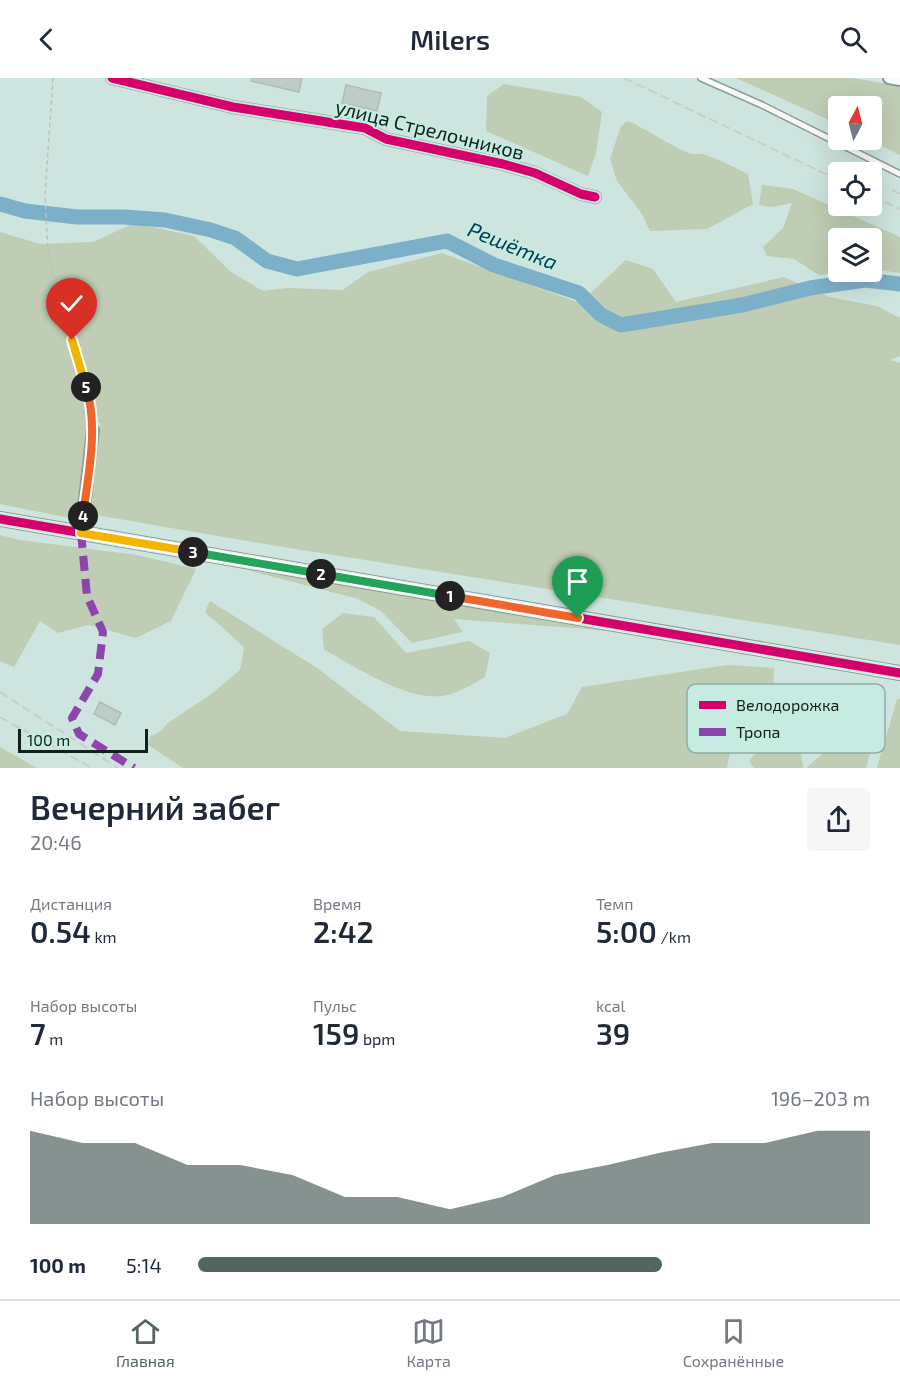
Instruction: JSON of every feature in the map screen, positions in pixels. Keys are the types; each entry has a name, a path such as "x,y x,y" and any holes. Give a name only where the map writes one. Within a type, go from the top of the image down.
{"street":[{"name":"улица Стрелочников","path":"112,78 233,107 365,128 386,139 535,173 581,194 595,197"},
{"path":"889,78 900,80"},
{"path":"81,533 93,430"},
{"path":"0,519 900,673"}],"lane":[{"path":"701,78 771,109 900,174"}],"path":[{"path":"52,78 45,195 48,251 54,282 90,399 93,430"}],"green space":[{"path":"736,78 852,78 900,86 900,155 882,146 882,96 828,96 828,119"},
{"path":"504,84 581,97 602,112 596,153 588,176 486,131 487,96"},
{"path":"627,121 679,149 717,159 748,174 753,204 707,229 650,231 642,214 617,181 610,159 621,126"},
{"path":"762,185 793,189 828,205 828,216 853,216 880,228 828,228 828,274 819,275 794,259 767,256 763,247 783,228 792,203 773,207 759,205"},
{"path":"134,223 194,236 231,272 263,291 287,288 343,290 368,272 442,253 580,303 626,260 653,269 676,302 784,277 829,297 877,306 900,318 900,356 890,360 900,363 900,645 90,514 100,423 90,420 75,519 0,504 0,232 40,244 93,242"},
{"path":"882,229 900,237 900,273 882,270"},
{"path":"0,535 20,540 137,555 196,569 171,621 136,638 89,625 58,633 40,621 14,667 0,661"},
{"path":"247,570 418,596 612,631 454,619 463,632 412,643 381,611 358,599"},
{"path":"210,601 317,668 400,731 505,738 567,714 582,687 727,665 774,668 774,684 687,684 687,753 730,753 727,768 183,768 148,745 150,737 210,695 240,670 244,647 205,612"},
{"path":"343,613 374,617 406,653 469,641 490,653 485,677 453,694 433,696 417,694 384,682 324,650 322,629"},
{"path":"897,699 900,699 900,768 877,768 881,753 885,753 885,740"},
{"path":"0,747 37,768 0,768"},
{"path":"756,753 801,753 803,768 754,768 749,761"},
{"path":"823,753 870,753 866,768 806,768"}],"building":[{"path":"252,78 302,78 299,92 251,81"},
{"path":"346,85 381,93 377,111 342,103"},
{"path":"100,702 121,713 115,725 94,714"}],"waterway":[{"name":"Решётка","path":"0,204 25,211 77,217 165,220 211,230 235,238 267,261 297,269 447,241 494,265 579,293 601,315 621,325 742,305 810,288 865,280 900,284"}],"railway":[{"path":"624,78 828,175"},
{"path":"892,190 900,194"},
{"path":"882,201 900,209"},
{"path":"0,692 118,768"},
{"path":"0,717 92,768"}],"marked path":[{"path":"81,533 87,596 103,632 98,674 72,718 79,734 134,768"}],"cycle path":[{"path":"112,78 233,107 365,128 386,139 535,173 581,194 595,197"},
{"path":"0,519 900,673"}],"route":[{"path":"72,340 90,399 93,430 81,533 578,618"}]}
